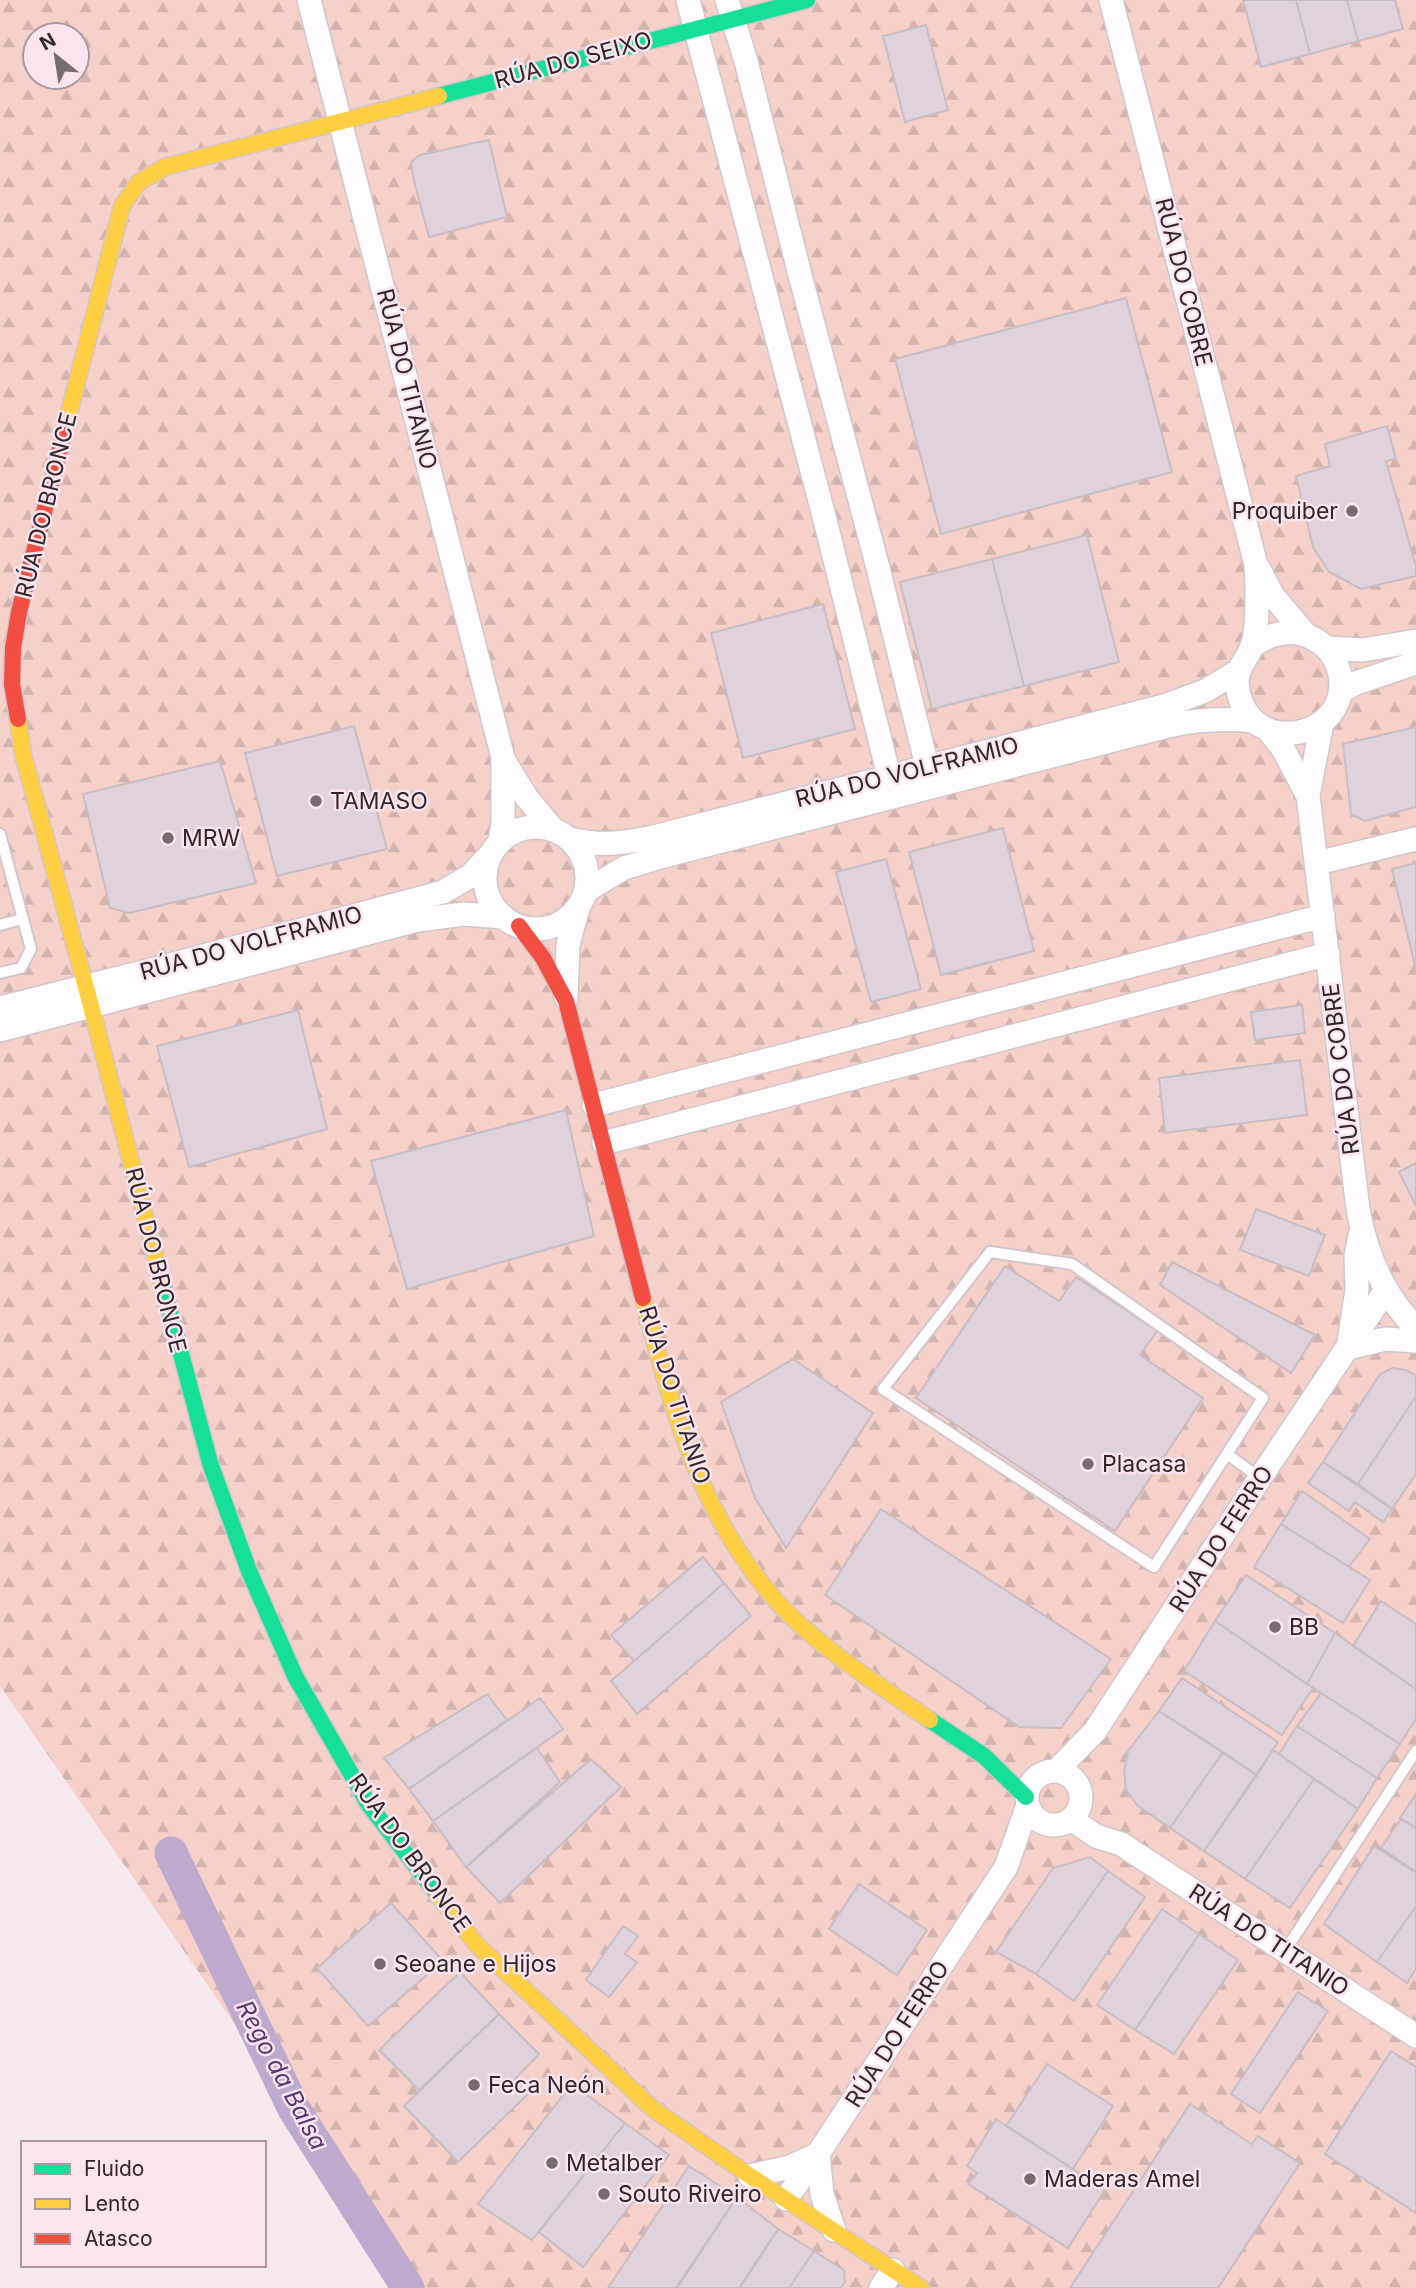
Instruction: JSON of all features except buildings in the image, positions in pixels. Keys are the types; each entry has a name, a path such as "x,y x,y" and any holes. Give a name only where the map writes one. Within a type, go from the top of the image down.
{"street":[{"name":"RÚA DO TITANIO","path":"309,0 503,758"},
{"path":"688,0 889,776"},
{"name":"RÚA DO SEIXO","path":"341,120 696,28 730,10 807,0"},
{"name":"RÚA DO COBRE","path":"1111,0 1256,565"},
{"path":"730,10 746,61 927,766"},
{"name":"RÚA DO BRONCE","path":"341,120 164,167 146,176 130,190 122,206 19,612 13,648 12,684 23,754 187,1381 210,1463 249,1572 295,1676 369,1805 477,1945 653,2109 834,2230 887,2279 921,2288"},
{"path":"1256,565 1273,596 1306,635 1328,648 1363,650 1416,640"},
{"path":"1252,646 1256,610 1256,565"},
{"path":"1306,635 1284,633 1270,636 1252,646 1238,671 1237,689 1243,707 1283,749 1308,796"},
{"path":"1262,726 1287,734 1304,732 1322,723 1333,709 1340,692 1336,661 1328,648"},
{"path":"1340,692 1356,683 1416,663"},
{"name":"RÚA DO VOLFRAMIO","path":"561,833 592,844 609,845 654,837 1164,706 1206,691 1238,671"},
{"name":"RÚA DO VOLFRAMIO","path":"582,900 624,868 660,857 1155,730 1206,719 1227,718 1262,726"},
{"path":"1308,796 1322,723"},
{"path":"503,758 527,798 581,855 587,873 568,945 566,1001"},
{"path":"503,758 503,823 485,872 486,889 493,905 511,921 533,929 551,926 564,920 582,900"},
{"name":"RÚA DO COBRE","path":"1308,796 1361,1229 1386,1290 1404,1308 1416,1328"},
{"path":"495,848 515,830 533,827 561,833"},
{"path":"1317,863 1416,839"},
{"name":"RÚA DO VOLFRAMIO","path":"0,1030 164,967 443,891 470,876 495,848"},
{"name":"RÚA DO VOLFRAMIO","path":"0,1008 88,996 427,919 464,914 511,921"},
{"path":"594,1105 1323,916"},
{"name":"RÚA DO TITANIO","path":"511,921 544,958 566,1001 674,1410 704,1490 725,1529 745,1561 789,1614 843,1659 985,1757 1027,1801"},
{"path":"604,1143 1328,954"},
{"name":"RÚA DO FERRO","path":"1348,1348 1357,1290 1356,1256 1361,1229"},
{"name":"RÚA DO FERRO","path":"1048,1772 1095,1731 1386,1290"},
{"path":"1348,1348 1385,1339 1416,1341"},
{"name":"RÚA DO FERRO","path":"1081,1791 1095,1731"},
{"name":"RÚA DO TITANIO","path":"985,1757 1048,1772"},
{"path":"1048,1772 1070,1775 1081,1791 1081,1804 1063,1822 1042,1822 1033,1815 1027,1801 1029,1786 1048,1772"},
{"name":"RÚA DO TITANIO","path":"1081,1791 1121,1844"},
{"name":"RÚA DO FERRO","path":"1006,1867 1027,1801"},
{"name":"RÚA DO TITANIO","path":"1063,1822 1121,1844 1416,2036"},
{"name":"RÚA DO FERRO","path":"786,2199 1006,1867 1030,1843 1063,1822"},
{"path":"750,2176 790,2167 818,2154 822,2194 834,2230"}],"lane":[{"path":"0,834 5,876 23,919 31,949 21,968 0,974"},
{"path":"0,925 23,919"},
{"path":"990,1252 1072,1264 1263,1398 1227,1454 1154,1567 883,1389 990,1252"},
{"path":"1227,1454 1260,1478"},
{"path":"1285,1951 1416,1751"}],"green space":[{"path":"0,0 1416,0 1416,2288 418,2288 0,1686"}],"waterway":[{"name":"Rego da Balsa","path":"171,1853 294,2109 408,2288"}],"traffic: fast":[{"path":"439,96 807,0"},
{"path":"162,1282 210,1463 249,1571 295,1676 369,1805 438,1895"},
{"path":"930,1720 984,1756 1026,1797"}],"traffic: slow":[{"path":"64,433 122,206 139,182 165,167 439,96"},
{"path":"18,719 23,754 162,1282"},
{"path":"643,1298 666,1383 695,1467 734,1544 759,1580 805,1629 857,1670 930,1720"},
{"path":"438,1895 477,1945 653,2109 921,2288"}],"traffic: jam":[{"path":"18,719 12,684 13,648 19,612 64,433"},
{"path":"519,926 543,958 566,1001 643,1298"}],"place":[{"name":"Proquiber","path":"1352,511"},
{"name":"TAMASO","path":"316,801"},
{"name":"MRW","path":"168,838"},
{"name":"Placasa","path":"1088,1464"},
{"name":"BB","path":"1275,1627"},
{"name":"Seoane e Hijos","path":"380,1964"},
{"name":"Feca Neón","path":"474,2085"},
{"name":"Metalber","path":"552,2163"},
{"name":"Maderas Amel","path":"1030,2179"},
{"name":"Souto Riveiro","path":"604,2194"}]}
